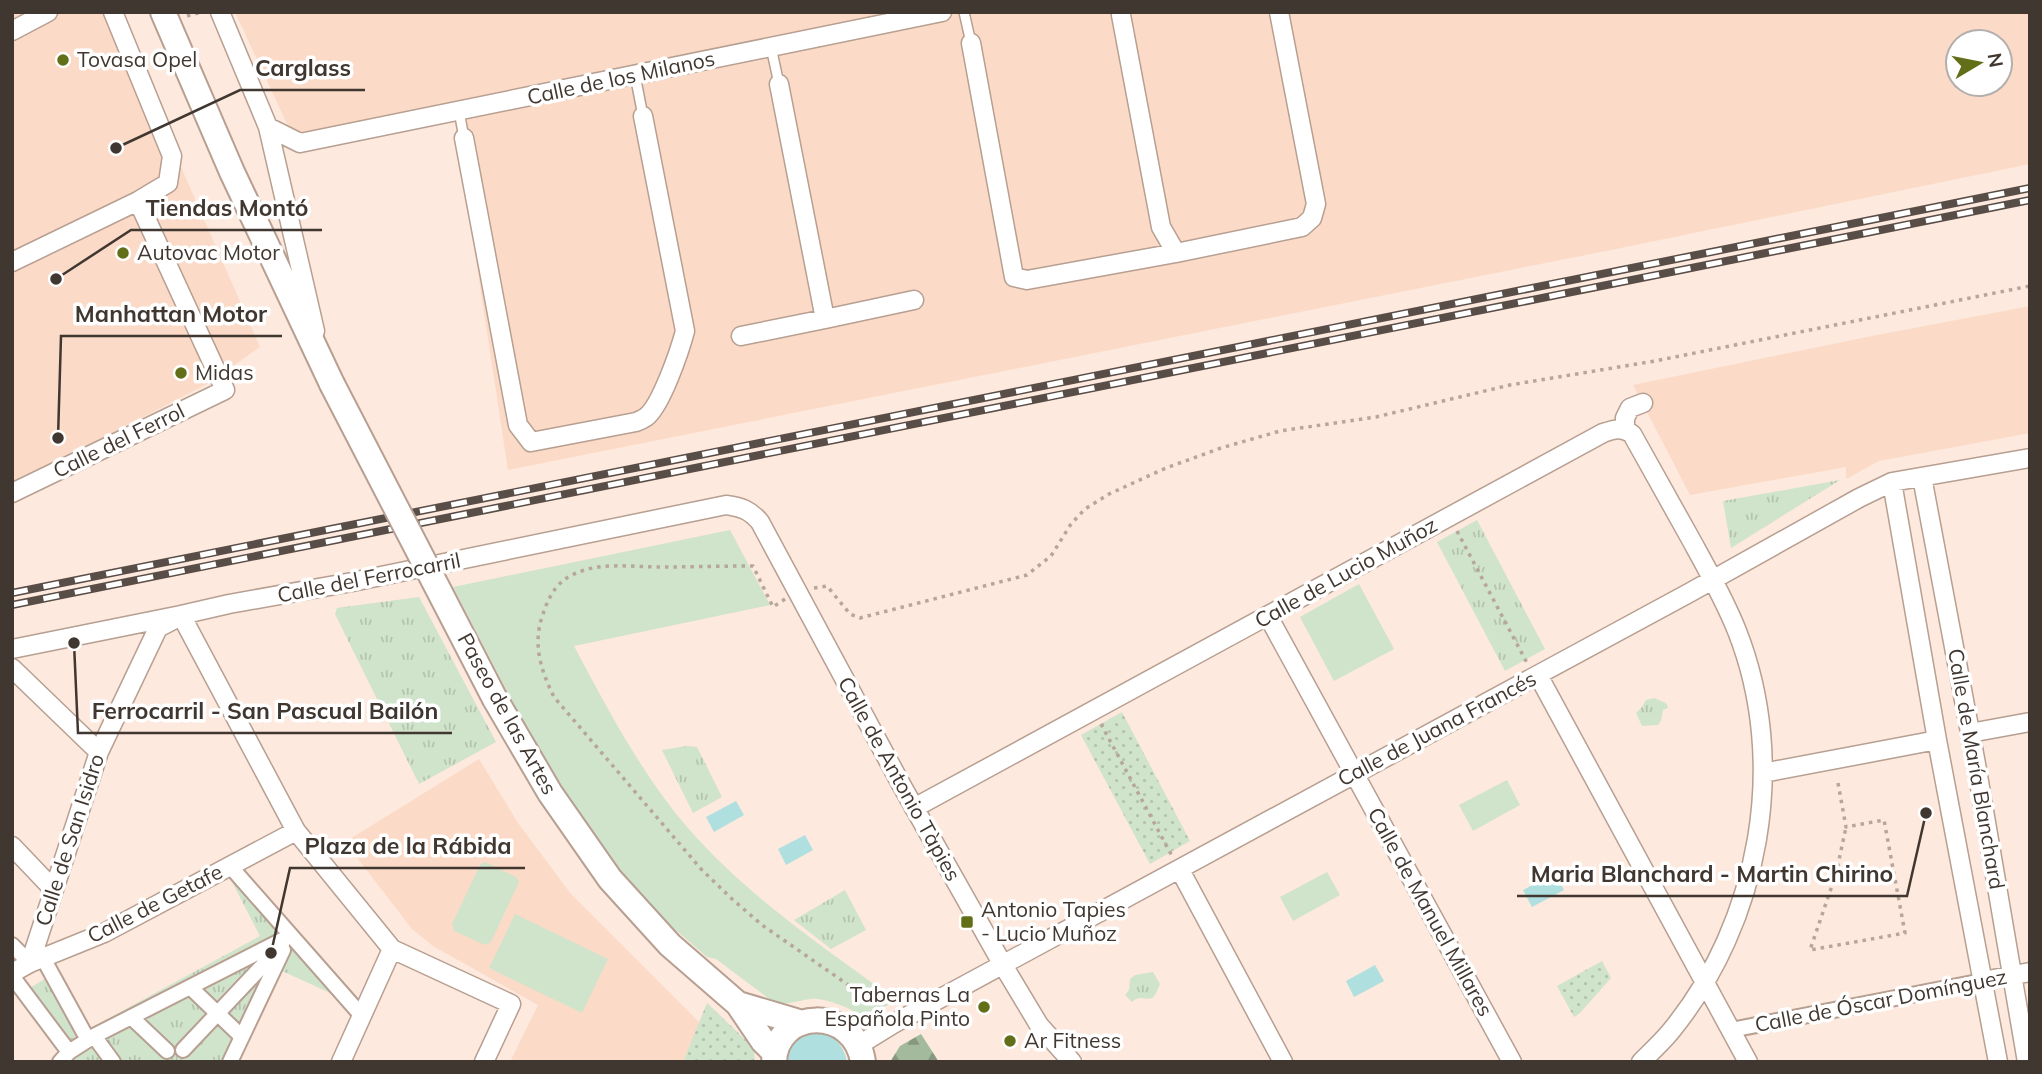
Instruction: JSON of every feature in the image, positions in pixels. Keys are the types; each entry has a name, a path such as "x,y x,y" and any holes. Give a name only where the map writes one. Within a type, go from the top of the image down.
{"main road":[{"name":"Paseo de las Artes","path":"163,12 232,172 327,374 495,699 550,793 610,879 670,945 738,1004 775,1057"},
{"name":"Paseo de las Artes","path":"738,1004 802,1023 824,1020 838,1024 850,1033 861,1053"},
{"path":"775,1057 779,1041 802,1023"}],"street":[{"path":"12,31 48,12"},
{"path":"12,262 138,201 168,183 172,156 113,12"},
{"path":"220,12 268,127 327,374"},
{"name":"Calle de los Milanos","path":"268,127 300,143 942,12"},
{"path":"971,43 1014,277 1027,280 1302,227 1312,218 1316,204 1279,12"},
{"path":"1121,13 1161,227 1176,253"},
{"path":"779,85 825,319"},
{"path":"464,138 518,425 531,442 636,422 648,416 664,390 680,350 685,331 643,116"},
{"name":"Calle del Ferrol","path":"12,493 225,390 138,201"},
{"path":"741,336 914,300"},
{"path":"1641,1062 1671,1032 1705,982 1728,939 1747,885 1759,834 1763,773 1754,686 1737,632 1713,580 1632,434 1625,429 1625,418 1630,408 1643,402"},
{"name":"Calle de Lucio Muñoz","path":"914,808 1603,433 1625,429"},
{"name":"Calle de Juana Francés","path":"861,1053 893,1024 1713,580 1858,498 1892,482 2030,458"},
{"name":"Calle de María Blanchard","path":"1922,477 1970,733 2021,974 2027,1062"},
{"name":"Calle de María Blanchard","path":"1892,482 1937,740 1998,1062"},
{"name":"Calle de Antonio Tàpies","path":"726,505 751,512 760,522 914,808 1003,965 1038,1025 1072,1062"},
{"name":"Calle del Ferrocarril","path":"12,649 726,505"},
{"path":"181,615 296,831 392,949 511,1004 484,1062"},
{"name":"Calle de San Isidro","path":"37,960 53,888 99,751 158,628 181,615"},
{"name":"Calle de Manuel Millares","path":"1268,616 1512,1062"},
{"path":"12,668 99,751"},
{"path":"1536,676 1748,1062"},
{"path":"1970,733 2030,722"},
{"path":"1763,773 1937,740"},
{"name":"Calle de Getafe","path":"12,974 37,960 104,933 296,831"},
{"path":"12,846 53,888"},
{"path":"230,866 362,1016"},
{"path":"1180,870 1283,1062"},
{"path":"12,974 65,1057 91,1038 290,936"},
{"path":"131,1017 166,1056 173,1047 184,1056 217,1014 290,936"},
{"path":"230,1062 290,936"},
{"path":"12,945 37,960 91,1038 113,1062"},
{"path":"341,1062 392,949"},
{"name":"Calle de Óscar Domínguez","path":"1731,1030 2021,974"},
{"path":"190,987 242,1037"}],"lane":[{"path":"964,12 971,43"},
{"path":"771,47 779,85"},
{"path":"635,75 643,116"},
{"path":"459,111 464,138"}],"path":[{"path":"893,1024 886,1012 762,925 701,869 554,697 543,676 538,642 541,619 549,598 568,577 586,569 612,566 753,566 773,607 796,591 827,586 850,614 860,618 1027,575 1052,556 1071,524 1085,509 1109,494 1166,468 1280,431 1377,417 1510,385 1655,361 2030,286"},
{"path":"1449,517 1536,676"},
{"path":"1093,710 1180,870"},
{"path":"1838,783 1846,827 1836,874 1810,950 1905,933 1884,820 1846,827"}],"shaded area":[{"path":"12,12 113,12 260,347 211,382 12,485"},
{"path":"235,12 2030,12 2030,164 508,470 453,109 294,139"},
{"path":"2030,306 2030,433 1879,461 1846,479 1846,467 1690,495 1633,385 1872,336"},
{"path":"479,759 518,823 571,894 700,1023 683,1062 510,1062 538,1005 433,946 412,929 345,842"}],"green space":[{"path":"1840,480 1731,548 1723,501"},
{"path":"1477,520 1545,649 1505,671 1437,542"},
{"path":"730,530 770,605 574,646 640,762 687,827 760,898 896,1000 871,1015 862,1016 837,1004 816,999 776,1004 716,959 707,957 663,919 611,862 549,772 453,587"},
{"path":"1359,584 1394,649 1334,681 1300,617"},
{"path":"419,597 496,742 419,784 335,614 337,608"},
{"path":"1654,698 1666,703 1668,708 1663,710 1658,725 1642,726 1636,713 1646,700"},
{"path":"1122,712 1190,841 1150,864 1081,735"},
{"path":"697,747 722,797 693,813 662,750"},
{"path":"1507,780 1520,805 1473,831 1459,805"},
{"path":"485,862 516,877 519,882 491,942 485,945 454,931 452,924 480,865"},
{"path":"244,870 345,991 341,998 280,970 237,1062 59,1062 66,1053 20,994 58,971 89,1029 260,936 230,878"},
{"path":"1327,872 1340,895 1293,921 1280,897"},
{"path":"845,890 866,930 831,949 794,920"},
{"path":"515,914 608,959 582,1013 489,968"},
{"path":"1602,961 1611,978 1574,1017 1557,986"},
{"path":"1153,972 1160,984 1155,996 1149,999 1138,998 1132,1002 1125,995 1129,990 1130,979 1135,975"},
{"path":"707,1003 754,1048 755,1062 683,1062"},
{"path":"921,1034 939,1062 890,1062 900,1046"}],"water":[{"path":"736,801 744,815 714,832 706,817"},
{"path":"805,835 813,850 786,865 778,849"},
{"path":"1555,873 1564,890 1532,907 1523,890"},
{"path":"1375,965 1384,981 1354,997 1346,981"},
{"path":"820,1032 838,1043 847,1062 785,1062 797,1040 807,1034"}],"railway":[{"path":"12,593 2030,188"},
{"path":"12,605 2030,200"}],"place":[{"name":"Tovasa Opel","path":"63,60"},
{"name":"Carglass","path":"116,148"},
{"name":"Autovac Motor","path":"123,253"},
{"name":"Tiendas Montó","path":"56,279"},
{"name":"Midas","path":"181,373"},
{"name":"Manhattan Motor","path":"58,438"},
{"name":"Ferrocarril - San Pascual Bailón","path":"74,643"},
{"name":"Maria Blanchard - Martin Chirino","path":"1926,813"},
{"name":"Antonio Tapies - Lucio Muñoz","path":"967,922"},
{"name":"Plaza de la Rábida","path":"271,953"},
{"name":"Tabernas La Española Pinto","path":"984,1007"},
{"name":"Ar Fitness","path":"1010,1041"}]}
